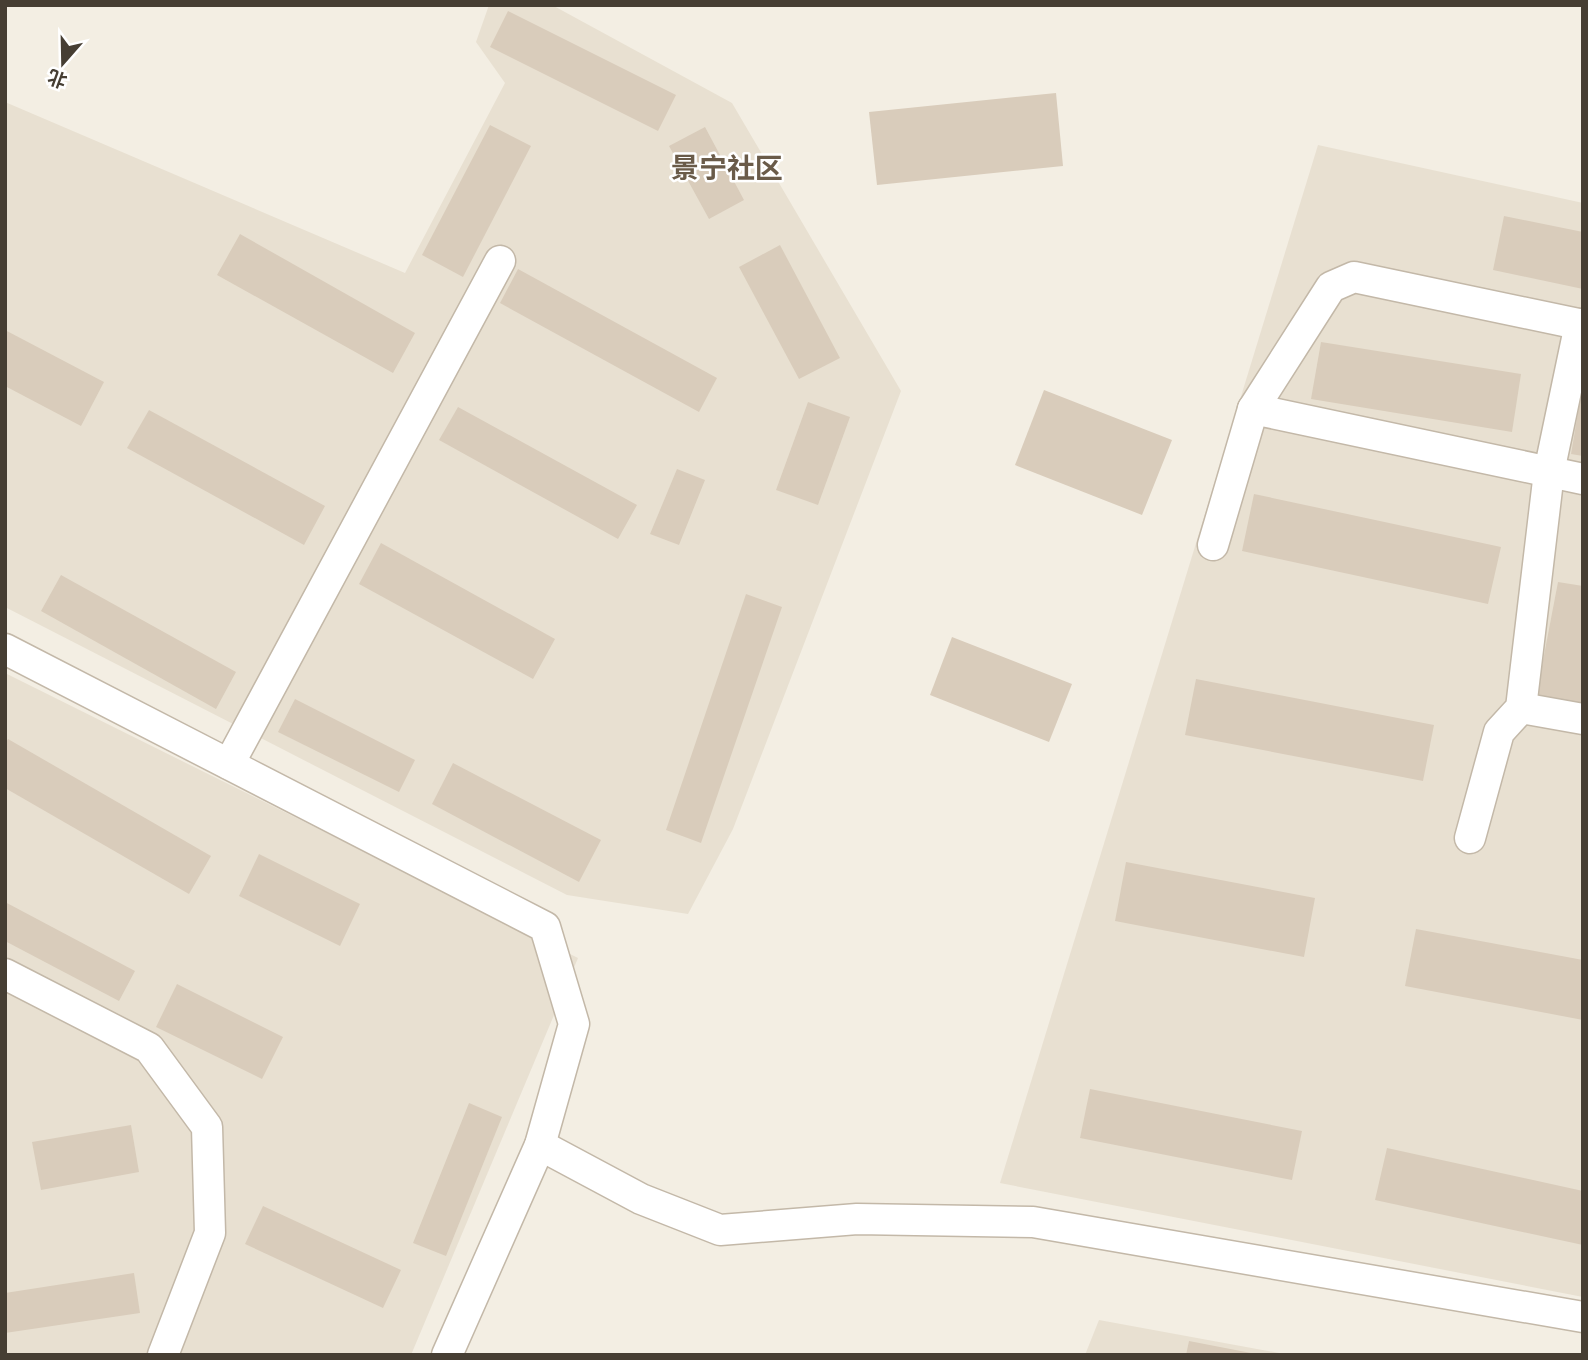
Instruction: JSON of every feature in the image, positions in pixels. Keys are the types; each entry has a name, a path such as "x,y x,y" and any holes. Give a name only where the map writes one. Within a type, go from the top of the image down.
{"street":[{"path":"229,764 500,261"},
{"path":"1213,545 1253,410 1331,287 1354,276 1581,325 1549,472 1521,708 1499,732 1471,838"},
{"path":"1253,410 1583,479"},
{"path":"5,649 545,927 574,1024 540,1144 447,1355"},
{"path":"1521,708 1583,719"},
{"path":"5,974 149,1048 207,1126 211,1233 163,1355"},
{"path":"540,1144 641,1199 720,1230 857,1219 1033,1222 1583,1317"}],"shaded area":[{"path":"489,5 552,5 732,103 901,391 733,829 688,914 567,895 5,607 5,102 405,273 505,83 476,42"},
{"path":"1318,145 1583,203 1583,1297 1000,1183"},
{"path":"5,673 578,958 411,1355 5,1355"},
{"path":"1099,1320 1290,1355 1085,1355"}],"building":[{"path":"508,11 676,95 658,131 490,47"},
{"path":"1056,93 1063,166 877,185 869,112"},
{"path":"490,125 531,146 463,277 422,255"},
{"path":"705,127 744,200 709,219 669,146"},
{"path":"1504,216 1583,232 1583,289 1493,270"},
{"path":"240,234 415,333 393,373 217,275"},
{"path":"780,245 840,358 799,379 739,267"},
{"path":"518,269 717,378 699,412 500,303"},
{"path":"5,330 104,382 81,426 5,386"},
{"path":"1321,342 1521,374 1512,432 1311,399"},
{"path":"1044,390 1172,440 1142,515 1015,465"},
{"path":"1581,395 1583,396 1583,456 1571,454"},
{"path":"808,402 850,417 818,505 776,490"},
{"path":"458,407 637,505 618,539 439,440"},
{"path":"149,410 325,506 304,545 127,448"},
{"path":"677,469 705,480 679,545 650,534"},
{"path":"1254,494 1501,547 1488,604 1242,551"},
{"path":"381,543 555,639 533,679 359,584"},
{"path":"61,575 236,672 216,709 41,611"},
{"path":"1558,582 1583,586 1583,704 1536,697"},
{"path":"746,594 782,607 701,843 666,830"},
{"path":"952,637 1072,684 1049,742 930,695"},
{"path":"1196,679 1434,725 1423,781 1185,735"},
{"path":"295,699 415,760 399,792 278,732"},
{"path":"8,739 211,856 189,894 5,788 5,744"},
{"path":"453,763 601,840 579,882 432,804"},
{"path":"259,854 360,904 340,946 239,896"},
{"path":"1126,862 1315,898 1304,957 1115,921"},
{"path":"5,902 135,971 119,1001 5,941"},
{"path":"1416,929 1583,960 1583,1020 1405,986"},
{"path":"177,984 283,1037 262,1079 156,1027"},
{"path":"1090,1089 1302,1131 1292,1180 1080,1138"},
{"path":"469,1103 502,1117 446,1256 413,1243"},
{"path":"131,1125 139,1172 41,1190 32,1142"},
{"path":"1387,1148 1583,1191 1583,1245 1375,1200"},
{"path":"263,1206 401,1270 383,1308 245,1244"},
{"path":"134,1273 140,1313 5,1333 5,1293"},
{"path":"1189,1341 1251,1353 1251,1355 1186,1355"}],"district":[{"name":"景宁社区","path":"727,168"}]}
